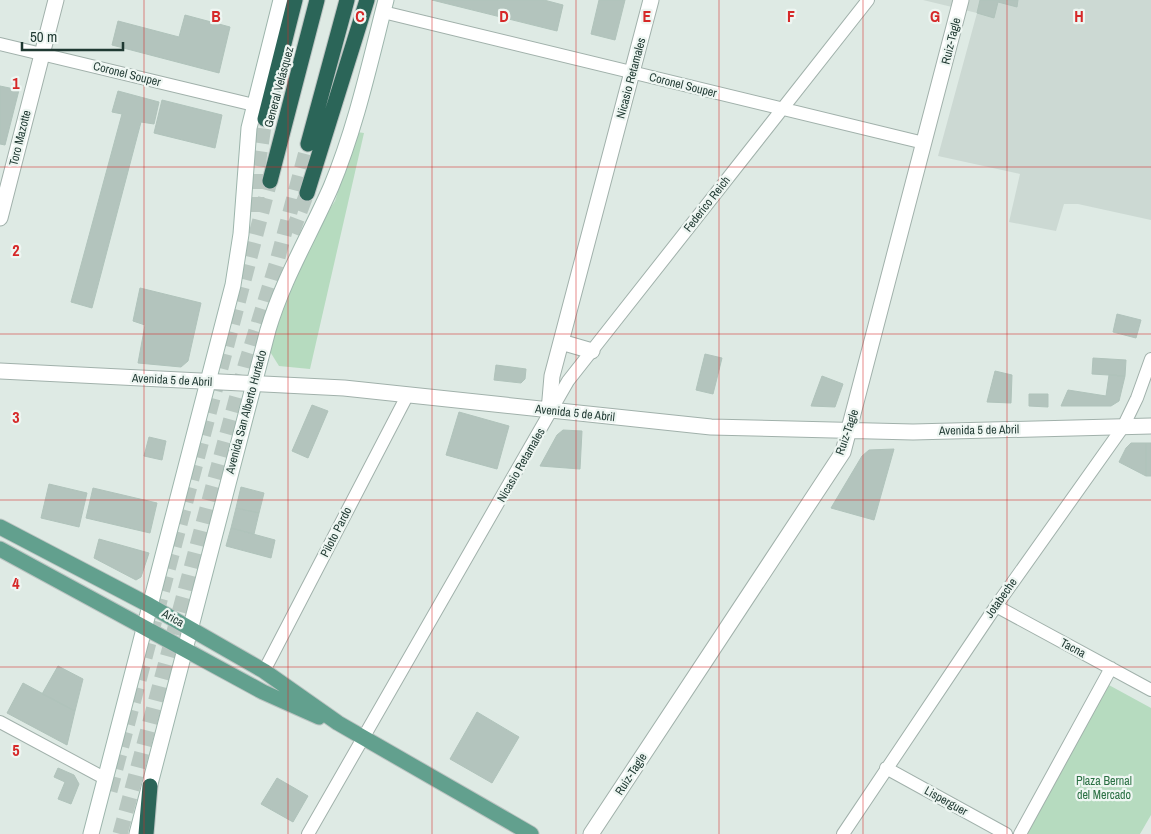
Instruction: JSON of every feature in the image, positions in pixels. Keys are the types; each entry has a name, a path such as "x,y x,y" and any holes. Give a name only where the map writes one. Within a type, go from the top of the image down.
{"highway":[{"path":"265,119 295,0"},
{"name":"General Velásquez","path":"270,181 317,0"},
{"path":"308,144 347,0"},
{"path":"307,193 367,0"},
{"path":"146,834 150,786"}],"main road":[{"name":"Arica","path":"0,527 190,628 264,671 338,723 531,834"},
{"name":"Arica","path":"0,549 263,692 338,723"}],"street":[{"name":"Toro Mazotte","path":"0,218 56,0"},
{"path":"91,834 238,260 245,154 254,104 281,0"},
{"name":"Nicasio Retamales","path":"308,834 538,436 550,411 552,376 651,0"},
{"name":"Federico Reich","path":"550,411 568,381 868,0"},
{"name":"Ruiz-Tagle","path":"591,834 843,452 850,432 961,0"},
{"name":"Coronel Souper","path":"384,6 632,72 924,143"},
{"name":"Avenida San Alberto Hurtado","path":"137,834 252,384 282,288 331,186 346,146 384,6"},
{"name":"Coronel Souper","path":"0,44 254,104"},
{"path":"561,342 592,351"},
{"name":"Jotabeche","path":"842,834 996,606 1122,427 1137,398 1151,359"},
{"name":"Avenida 5 de Abril","path":"0,371 408,394 550,411 711,427 850,432 1151,426"},
{"name":"Piloto Pardo","path":"264,671 408,394"},
{"name":"Tacna","path":"996,606 1151,690"},
{"path":"1020,834 1111,668"},
{"path":"0,722 106,779"},
{"name":"Lisperguer","path":"886,768 1006,834"}],"shaded area":[{"path":"923,0 1151,0 1151,220 1078,204 1064,204 1056,231 1009,222 1020,174 938,156 977,13"}],"green space":[{"path":"357,132 364,133 310,369 279,366 269,350 277,317 319,225 335,201"},
{"name":"Plaza Bernal del Mercado","path":"1107,684 1151,708 1151,815 1140,834 1025,834"}],"building":[{"path":"432,0 544,0 563,5 557,31"},
{"path":"599,0 625,0 615,40 591,34"},
{"path":"980,0 1018,0 1017,7 998,2 994,18 977,13"},
{"path":"185,15 230,27 219,73 112,45 118,21 179,37"},
{"path":"0,86 19,90 5,145 0,144"},
{"path":"118,91 159,102 154,124 141,122 92,308 71,302 122,114 112,112"},
{"path":"162,100 222,115 215,148 154,133"},
{"path":"140,288 201,303 188,361 181,367 138,363 145,325 133,321"},
{"path":"1117,314 1141,320 1136,338 1113,332"},
{"path":"705,354 722,358 713,394 696,390"},
{"path":"1093,358 1126,360 1125,376 1092,374"},
{"path":"496,365 526,369 525,379 521,383 494,380"},
{"path":"995,371 1012,375 1011,403 987,402"},
{"path":"1109,375 1125,376 1119,401 1111,406 1061,406 1068,390 1106,396"},
{"path":"822,376 843,384 835,407 811,406"},
{"path":"1029,394 1048,394 1048,407 1029,406"},
{"path":"312,405 328,411 308,458 292,451"},
{"path":"459,412 509,426 497,469 446,455"},
{"path":"563,430 582,431 580,469 540,466 557,435"},
{"path":"149,437 166,441 162,460 144,456"},
{"path":"1131,443 1146,443 1146,476 1119,462 1126,448"},
{"path":"1146,443 1151,443 1151,476 1146,476"},
{"path":"894,449 874,520 831,508 862,456 869,450"},
{"path":"49,484 87,493 79,527 41,518"},
{"path":"241,487 264,493 259,513 236,508"},
{"path":"93,488 157,503 150,533 86,518"},
{"path":"236,508 259,513 254,534 231,528"},
{"path":"231,528 275,540 271,558 226,546"},
{"path":"99,539 149,553 141,577 136,580 94,558"},
{"path":"58,666 83,679 75,711 42,694"},
{"path":"23,683 75,711 67,745 7,713"},
{"path":"477,712 519,737 492,783 450,759"},
{"path":"58,768 74,775 79,784 71,804 58,799 65,782 54,777"},
{"path":"277,778 308,796 293,822 261,804"}],"tunnel":[{"path":"257,212 257,173 265,119"},
{"path":"120,834 245,366 276,265 308,144"},
{"path":"110,791 270,181"},
{"path":"292,233 307,193"}]}
